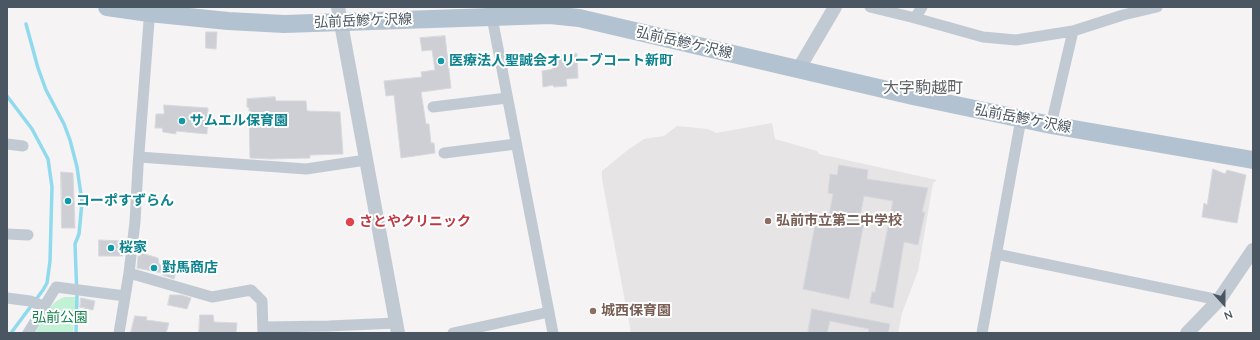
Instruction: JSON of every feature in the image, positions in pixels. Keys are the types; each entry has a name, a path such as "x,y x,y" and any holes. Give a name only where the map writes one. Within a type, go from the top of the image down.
{"main road":[{"name":"弘前岳鰺ケ沢線","path":"107,7 150,10 228,21 277,24 339,15 491,11 550,14 579,18 798,70 1021,119 1253,160"}],"street":[{"path":"798,70 805,44 824,7"},
{"path":"798,70 835,7"},
{"path":"870,7 983,37 1016,40 1073,31 1123,15 1157,7"},
{"path":"915,18 922,7"},
{"path":"119,333 129,273 135,222 150,10"},
{"path":"491,11 553,333"},
{"path":"129,273 212,297 252,290 262,301 264,330 329,326 397,328 339,15"},
{"path":"1050,125 1073,31"},
{"path":"433,107 507,98"},
{"path":"982,333 1021,119"},
{"path":"7,144 23,146"},
{"path":"444,153 516,144"},
{"path":"139,157 306,169 366,160"},
{"path":"7,234 28,236"},
{"path":"1187,333 1219,300 1253,250"},
{"path":"996,254 1219,300"},
{"path":"28,333 56,287 125,296"},
{"path":"7,298 30,301 44,306"},
{"path":"453,333 549,312"}],"shaded area":[{"name":"弘前市立第二中学校","path":"772,123 775,139 817,151 819,154 937,180 933,183 918,271 902,313 898,333 631,333 602,179 602,171 644,139 664,136 677,126 708,129 716,133"}],"green space":[{"name":"弘前公園","path":"64,297 76,297 73,333 35,333 50,307"}],"building":[{"path":"206,32 217,32 216,49 206,48"},
{"path":"445,36 451,88 421,92 426,124 429,124 431,143 434,143 435,153 401,158 394,95 386,96 384,81 422,77 421,72 435,70 432,50 422,51 420,38"},
{"path":"577,54 578,78 566,79 567,86 554,87 553,85 543,87 542,71 553,69 552,56"},
{"path":"275,97 276,101 306,101 307,111 340,112 343,154 310,155 310,158 250,158 249,108 247,107 247,99"},
{"name":"サムエル保育園","path":"164,105 208,108 207,134 176,131 176,134 163,132 162,128 155,128 156,114 164,114"},
{"path":"839,165 868,170 867,179 928,188 922,212 925,212 918,245 904,242 893,308 870,303 872,292 875,292 893,201 864,196 859,222 864,223 849,299 803,289 817,214 829,216 833,194 828,193 830,174 837,175"},
{"path":"1213,169 1225,174 1227,170 1246,175 1237,223 1202,217 1204,203 1207,205"},
{"name":"コーポすずらん","path":"61,172 73,173 75,228 62,228"},
{"name":"桜家","path":"99,240 123,241 123,256 99,256"},
{"name":"對馬商店","path":"141,253 158,258 159,264 177,268 174,279 162,275 162,273 137,268 138,256 140,256"},
{"path":"170,295 181,295 191,298 187,309 168,305"},
{"path":"81,298 95,301 93,310 80,307"},
{"path":"812,309 890,324 888,333 868,333 869,329 830,321 827,333 808,333"},
{"path":"200,315 213,315 214,322 237,323 236,333 199,333"},
{"path":"135,316 147,317 146,320 169,323 166,333 131,332"}],"waterway":[{"path":"26,24 38,68 46,90 64,124 77,167 82,202 79,234 75,244 77,297 76,333"},
{"path":"7,96 32,129 48,159 52,187 50,261 47,283 11,333"}],"place":[{"name":"医療法人聖誠会オリーブコート新町","path":"441,61"},
{"name":"サムエル保育園","path":"182,121"},
{"name":"コーポすずらん","path":"68,201"},
{"name":"弘前市立第二中学校","path":"768,221"},
{"name":"さとやクリニック","path":"350,222"},
{"name":"桜家","path":"111,248"},
{"name":"對馬商店","path":"154,268"},
{"name":"城西保育園","path":"593,311"}],"district":[{"name":"大字駒越町","path":"923,88"}]}
